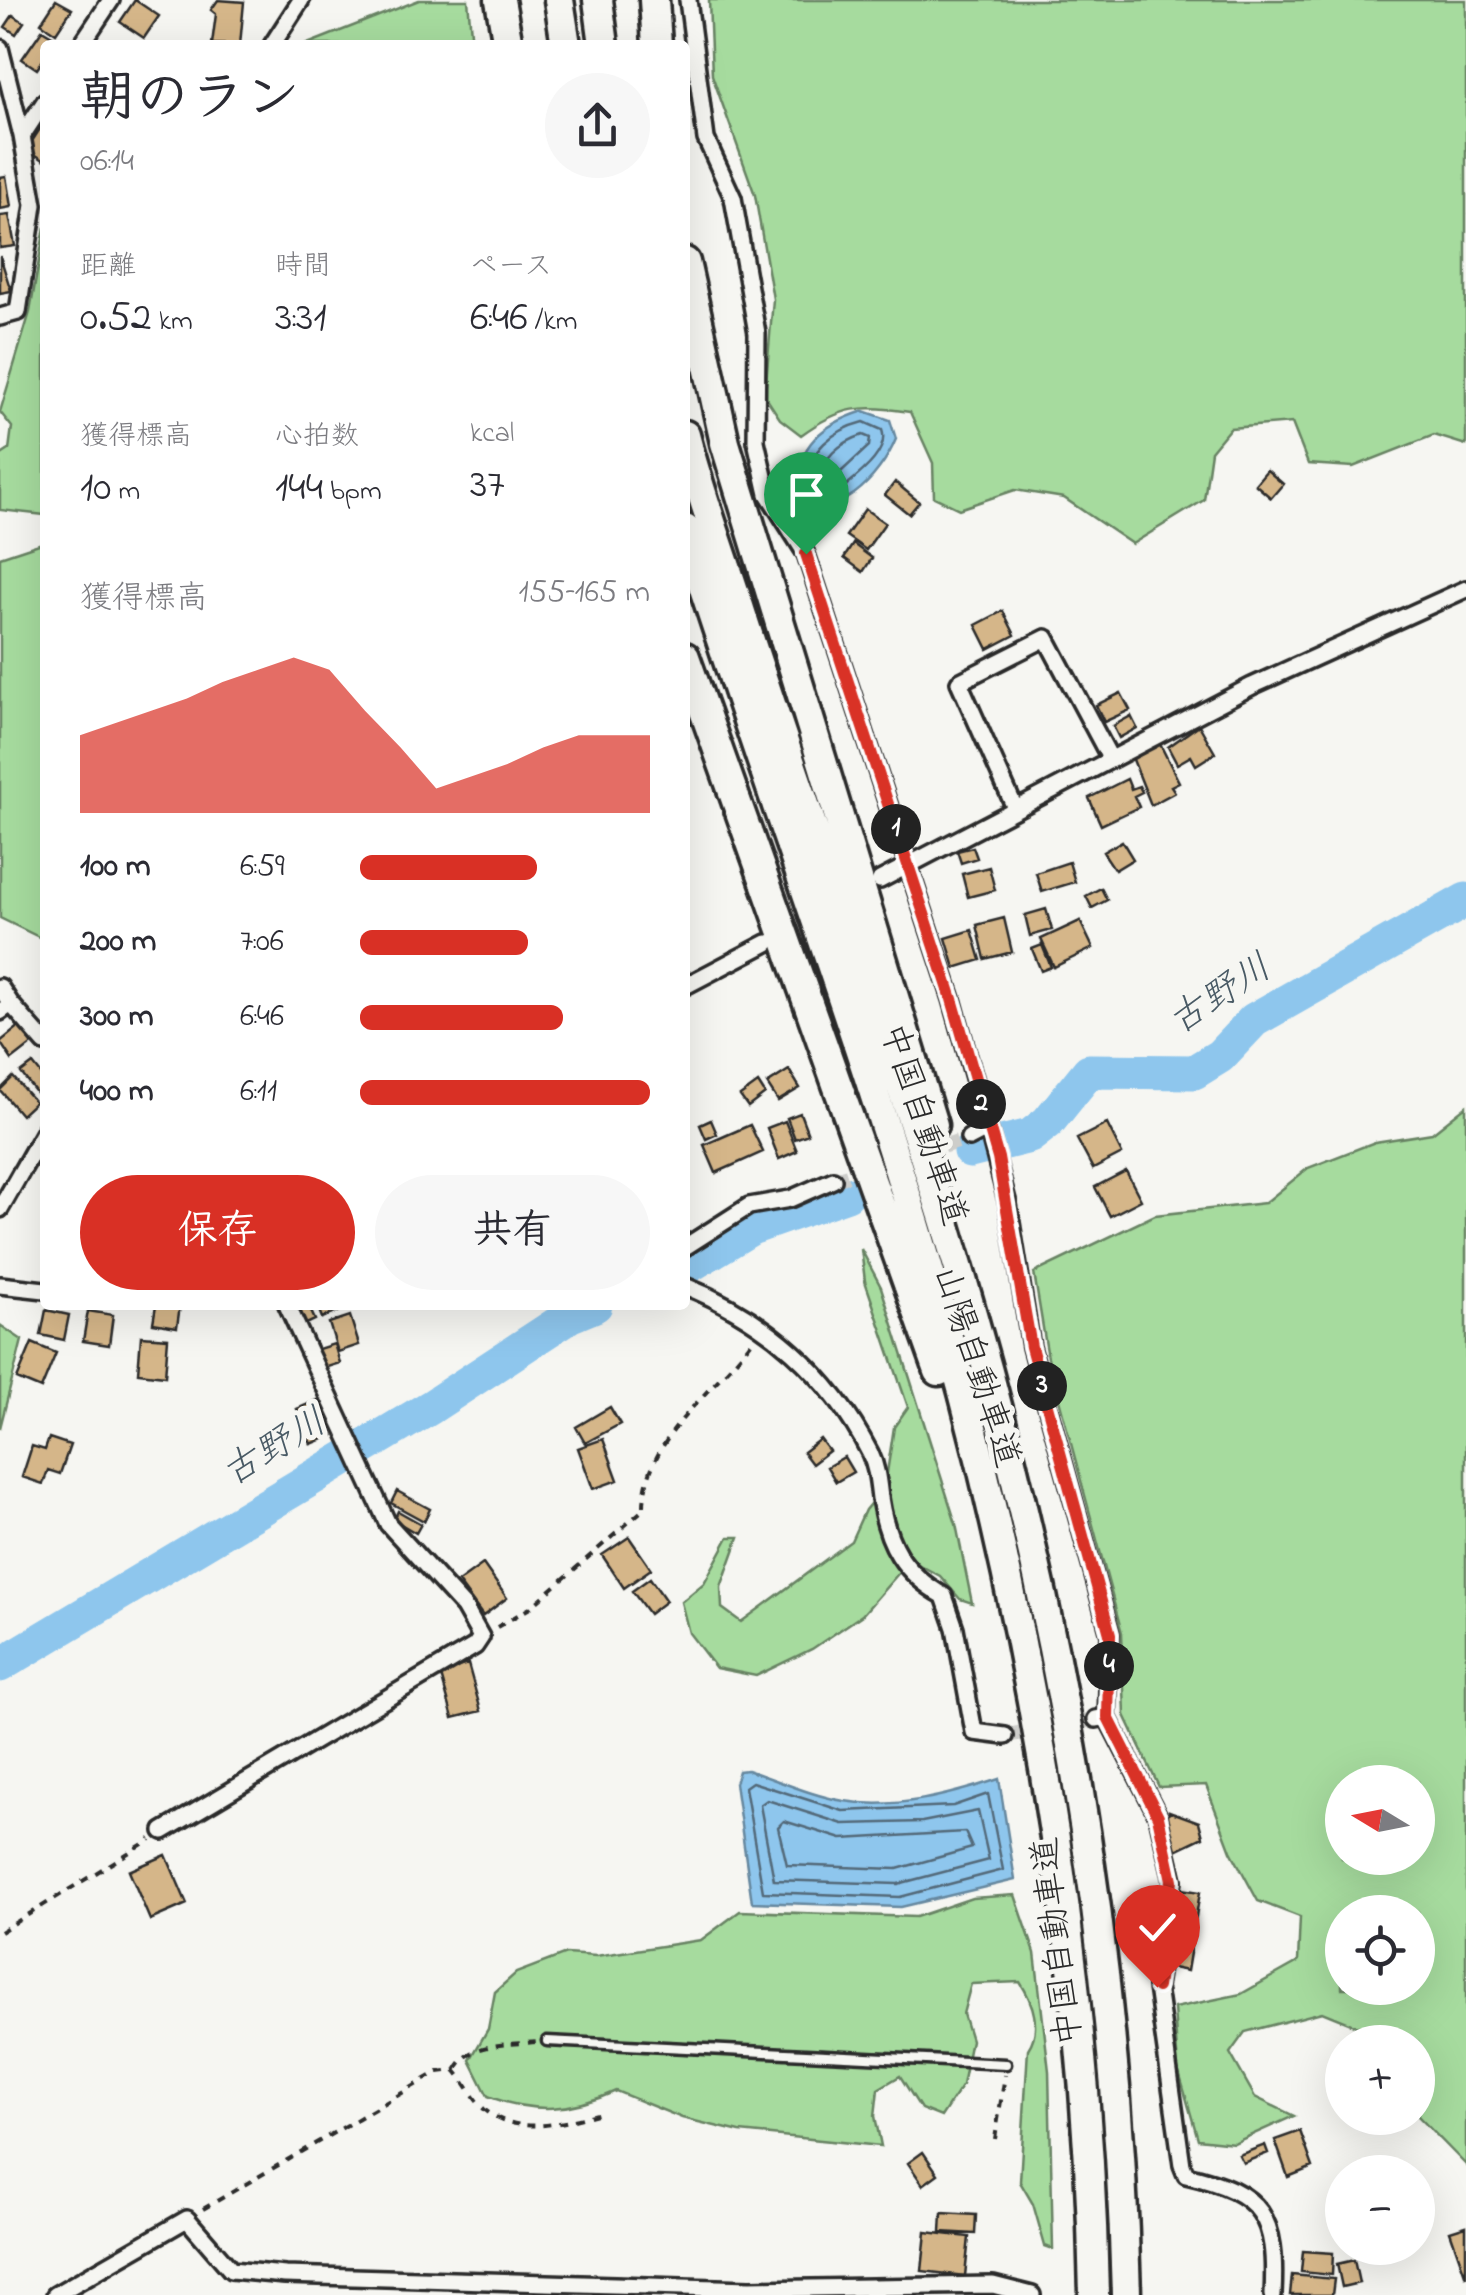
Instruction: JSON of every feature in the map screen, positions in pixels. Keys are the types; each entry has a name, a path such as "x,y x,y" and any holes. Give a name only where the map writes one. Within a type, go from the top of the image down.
{"highway":[{"path":"500,0 507,40"},
{"path":"560,0 565,40"},
{"path":"598,0 603,40"},
{"path":"654,0 657,40"},
{"name":"山陽自動車道","path":"690,284 725,442 984,1300 1035,1530 1057,1667"},
{"name":"中国自動車道","path":"690,451 969,1301 1006,1434 1057,1667 1080,1805 1109,2030 1126,2295"},
{"name":"中国自動車道","path":"690,544 924,1252 982,1468 1041,1769 1079,2047 1094,2295"},
{"name":"山陽自動車道","path":"690,671 930,1342 982,1514 1041,1769"}],"street":[{"path":"85,40 110,0"},
{"path":"275,40 302,0"},
{"path":"688,0 706,140 732,198 757,333 756,441 768,494 806,554 998,1158 1031,1347 1110,1634 1102,1718 1158,1816 1172,1880 1157,1987 1182,2165 1186,2175 1232,2186 1267,2221 1274,2240 1273,2295"},
{"path":"0,48 34,205 18,312 0,317"},
{"path":"22,136 40,109"},
{"path":"880,880 1270,678 1466,589"},
{"path":"1015,808 960,682 1046,638 1110,758"},
{"path":"690,983 767,943"},
{"path":"0,986 6,1008 40,1038"},
{"path":"970,1138 988,1128"},
{"path":"0,1209 40,1139"},
{"path":"690,1243 750,1206 790,1198 833,1180"},
{"path":"0,1284 40,1289"},
{"path":"690,1288 764,1325 802,1359 869,1452 878,1474 890,1540 918,1582 944,1596 955,1628 974,1732 1005,1736"},
{"path":"163,1831 475,1646 481,1637 464,1606 388,1524 289,1310"},
{"path":"55,2295 187,2219 232,2270 285,2276 727,2292 961,2284 992,2285 1032,2295"}],"lane":[{"path":"547,2042 1006,2064"}],"path":[{"path":"481,1637 530,1608 644,1509 646,1479 677,1423 725,1377 764,1325"},
{"path":"0,1932 163,1831"},
{"path":"455,2070 462,2057 481,2048 547,2042"},
{"path":"995,2140 1006,2064"},
{"path":"455,2070 482,2107 500,2119 530,2126 601,2114"},
{"path":"187,2219 438,2072 455,2070"}],"green space":[{"path":"419,0 468,0 472,40 318,40"},
{"path":"709,0 1466,0 1466,445 1434,435 1353,467 1308,464 1292,423 1230,428 1211,451 1204,500 1132,544 1064,498 1015,490 959,509 934,497 933,463 910,412 853,410 828,418 801,435 780,419 765,396 773,299 755,195 712,75"},
{"path":"40,255 40,514 0,510 0,456 9,450 12,427 0,412 30,312"},
{"path":"40,544 40,938 0,918 0,557"},
{"path":"1466,1106 1466,2165 1435,2133 1435,2025 1354,2025 1322,2012 1245,2032 1230,2053 1255,2097 1294,2116 1234,2143 1198,2139 1178,2069 1174,2008 1241,1994 1298,1962 1300,1917 1258,1901 1231,1851 1206,1785 1159,1787 1125,1715 1122,1633 1048,1358 1034,1273 1155,1215 1265,1203 1308,1168 1375,1142 1432,1133"},
{"path":"861,1249 881,1287 956,1524 972,1603 960,1599 940,1576 910,1560 862,1615 812,1649 756,1676 716,1668 689,1633 681,1602 704,1583 729,1537 739,1537 721,1587 722,1608 741,1622 851,1541 865,1510 885,1486 894,1427 908,1407 865,1281"},
{"path":"0,1325 22,1340 0,1428"},
{"path":"1015,1895 1035,1953 1049,2071 1053,2249 1045,2246 1033,2204 1020,2182 1028,2049 1035,2024 1032,2006 1020,1982 971,1984 963,2014 971,2040 962,2085 941,2117 921,2109 900,2076 878,2089 875,2116 881,2146 740,2132 682,2118 616,2091 568,2106 521,2106 488,2096 470,2060 488,2029 495,1992 516,1973 566,1954 596,1956 701,1940 740,1911 916,1917 972,1898"}],"water":[{"path":"864,411 890,420 896,439 889,453 854,494 825,505 810,501 796,490 807,448 836,422"},
{"path":"747,1770 844,1801 883,1804 923,1799 999,1779 1015,1880 901,1907 752,1902 735,1783 739,1771"}],"building":[{"path":"56,0 72,9 56,33 41,23"},
{"path":"135,0 159,16 144,38 120,22"},
{"path":"218,0 244,2 240,40 213,40 216,14 211,10"},
{"path":"13,15 24,22 16,34 5,27"},
{"path":"42,30 57,39 40,40 37,69 22,59"},
{"path":"40,129 40,158 27,149"},
{"path":"6,176 11,207 0,209 0,177"},
{"path":"9,215 15,246 0,248 0,216"},
{"path":"0,256 11,291 0,293"},
{"path":"1267,470 1283,484 1271,498 1255,484"},
{"path":"895,482 919,502 909,514 885,495"},
{"path":"865,509 885,523 866,550 846,536"},
{"path":"853,544 872,558 863,572 844,558"},
{"path":"1003,611 1015,635 988,649 976,625"},
{"path":"1121,693 1130,710 1104,722 1096,705"},
{"path":"1131,716 1137,728 1119,738 1113,726"},
{"path":"1199,725 1215,753 1196,765 1191,756 1177,764 1168,747"},
{"path":"1159,742 1179,782 1171,786 1175,792 1151,805 1132,757"},
{"path":"1127,779 1131,789 1139,786 1142,792 1134,796 1139,807 1101,825 1089,798"},
{"path":"1122,841 1133,859 1115,870 1103,852"},
{"path":"973,847 977,858 961,863 957,851"},
{"path":"1069,862 1075,882 1042,892 1036,873"},
{"path":"989,867 995,890 968,897 962,874"},
{"path":"1101,888 1107,900 1092,908 1086,896"},
{"path":"1046,909 1052,930 1030,936 1025,915"},
{"path":"1004,918 1012,952 985,959 977,925"},
{"path":"1080,921 1093,948 1054,967 1041,939"},
{"path":"972,930 981,960 955,968 946,938"},
{"path":"1042,945 1051,967 1041,971 1032,949"},
{"path":"21,1025 35,1042 12,1060 0,1042"},
{"path":"33,1064 40,1073 40,1098 21,1073"},
{"path":"789,1070 800,1088 778,1101 767,1084"},
{"path":"13,1077 35,1102 21,1115 0,1090"},
{"path":"758,1083 765,1094 748,1107 740,1096"},
{"path":"800,1113 808,1134 795,1139 787,1118"},
{"path":"711,1120 717,1134 706,1139 700,1125"},
{"path":"785,1121 797,1151 779,1159 767,1128"},
{"path":"1107,1124 1122,1154 1093,1169 1077,1139"},
{"path":"750,1125 763,1152 716,1173 704,1145"},
{"path":"1126,1171 1141,1200 1110,1216 1095,1187"},
{"path":"46,1310 69,1315 64,1340 41,1335"},
{"path":"155,1310 179,1310 177,1327 153,1323"},
{"path":"292,1310 310,1310 315,1320 300,1327"},
{"path":"319,1310 342,1310 322,1318"},
{"path":"88,1311 113,1315 109,1345 83,1341"},
{"path":"350,1316 359,1345 338,1352 329,1323"},
{"path":"141,1336 168,1338 165,1376 138,1373"},
{"path":"32,1343 56,1353 41,1389 17,1379"},
{"path":"334,1344 340,1363 321,1369 315,1350"},
{"path":"318,1400 333,1435 311,1444 297,1409"},
{"path":"610,1407 620,1424 585,1443 576,1427"},
{"path":"49,1438 70,1445 60,1474 48,1470 43,1484 22,1477 32,1446 45,1450"},
{"path":"603,1439 618,1480 593,1489 578,1448"},
{"path":"820,1439 829,1451 812,1464 803,1452"},
{"path":"844,1457 853,1472 836,1482 827,1467"},
{"path":"397,1491 430,1509 424,1521 391,1503"},
{"path":"398,1511 421,1524 416,1533 394,1520"},
{"path":"629,1537 651,1569 624,1588 602,1555"},
{"path":"483,1564 507,1598 483,1616 458,1582"},
{"path":"650,1578 666,1601 649,1614 632,1591"},
{"path":"468,1664 481,1711 453,1718 440,1672"},
{"path":"1169,1811 1199,1822 1203,1837 1176,1850 1166,1823"},
{"path":"166,1855 187,1904 150,1920 129,1871"},
{"path":"1181,1889 1200,1892 1187,1971 1167,1967"},
{"path":"1300,2131 1313,2167 1288,2177 1275,2140"},
{"path":"1265,2145 1268,2153 1243,2163 1239,2155"},
{"path":"923,2152 938,2174 923,2185 908,2163"},
{"path":"942,2213 976,2215 975,2234 941,2232"},
{"path":"1466,2226 1466,2277 1450,2231"},
{"path":"926,2232 969,2237 965,2276 922,2271"},
{"path":"1303,2251 1325,2252 1325,2265 1332,2265 1332,2275 1301,2272"},
{"path":"1337,2265 1355,2265 1359,2283 1342,2287"},
{"path":"1292,2275 1334,2279 1332,2295 1290,2295"}],"waterway":[{"name":"古野川","path":"970,1151 1030,1136 1048,1122 1089,1071 1194,1072 1220,1056 1254,1020 1466,900"},
{"name":"古野川","path":"690,1265 751,1228 847,1194"},
{"name":"古野川","path":"0,1665 431,1407 583,1310"}],"tunnel":[{"path":"833,1180 969,1138"},
{"path":"1005,1736 1096,1719"}],"route":[{"path":"806,554 952,999 998,1158 1031,1347 1110,1634 1108,1717 1158,1816 1172,1880 1157,1987"}]}
